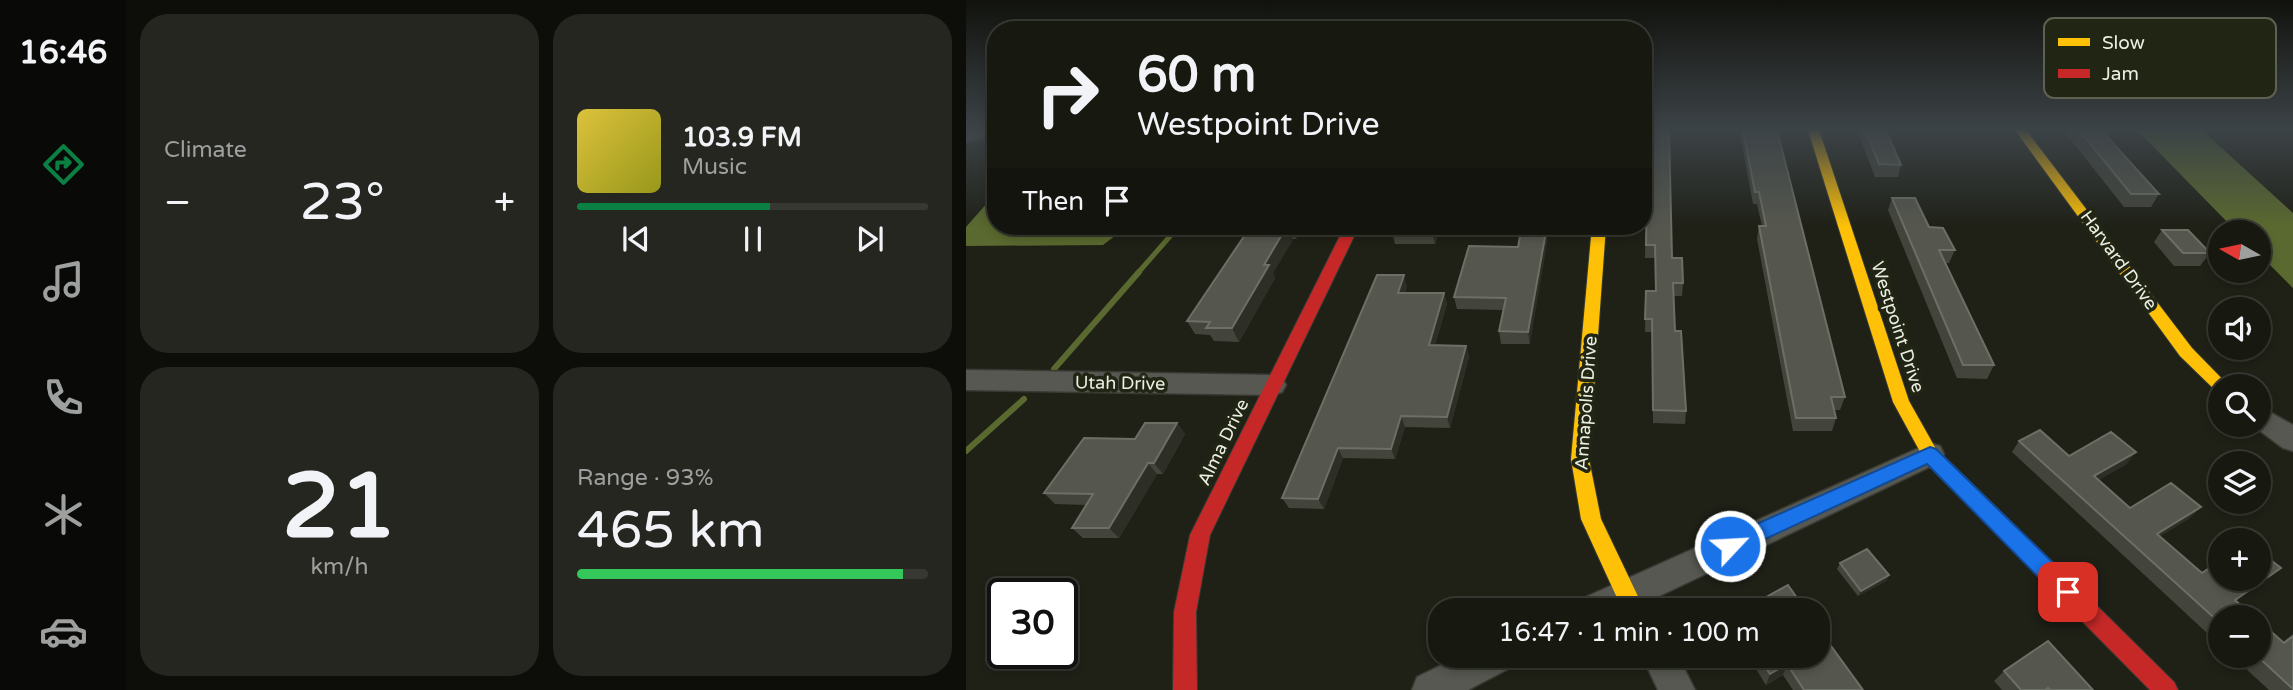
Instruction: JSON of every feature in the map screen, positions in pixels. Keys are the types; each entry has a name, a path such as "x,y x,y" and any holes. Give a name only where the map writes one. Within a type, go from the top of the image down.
{"street":[{"name":"Westpoint Drive","path":"1823,162 1901,402 1930,454 2166,690"},
{"name":"Harvard Drive","path":"2044,162 2186,352 2209,374"},
{"name":"Alma Drive","path":"1185,690 1183,611 1193,558 1223,485 1348,235"},
{"name":"Annapolis Drive","path":"1598,235 1580,459 1582,491 1600,547 1628,598"},
{"name":"Utah Drive","path":"966,380 1273,386"},
{"path":"2271,424 2293,440"},
{"path":"1638,598 1930,454"},
{"path":"1430,690 1474,668"},
{"path":"1665,668 1677,690"}],"shaded area":[{"path":"2169,162 2237,162 2293,213 2293,288 2272,267 2272,220 2225,220"},
{"path":"987,203 987,235 1116,235 1103,245 966,246 966,227"}],"building":[{"path":"1652,162 1670,162 1672,258 1682,258 1683,283 1673,283 1675,331 1681,331 1686,411 1653,410 1652,319 1645,319 1646,291 1656,291 1655,245 1646,245 1646,235 1652,235"},
{"path":"1749,162 1785,162 1845,397 1831,397 1836,418 1796,418 1759,226 1766,226 1759,192 1755,192"},
{"path":"1900,162 1901,165 1879,164"},
{"path":"2105,162 2130,162 2159,194 2131,194"},
{"path":"1892,198 1915,198 1929,227 1943,228 1955,250 1939,250 1994,365 1963,365"},
{"path":"2162,230 2188,230 2208,251 2183,253"},
{"path":"1245,235 1282,235 1264,265 1269,265 1232,328 1206,328 1210,322 1187,321"},
{"path":"1520,235 1545,235 1528,332 1499,331 1506,298 1454,297 1469,246 1518,247"},
{"path":"1377,275 1404,275 1398,293 1444,293 1429,345 1466,346 1447,417 1401,416 1391,449 1338,448 1318,499 1282,498"},
{"path":"1145,423 1177,423 1154,463 1148,463 1109,528 1072,528 1093,494 1044,493 1084,438 1135,439"},
{"path":"2040,430 2069,456 2111,432 2136,452 2094,476 2130,508 2171,483 2201,507 2157,534 2202,573 2208,569 2208,591 2248,591 2235,600 2241,605 2208,605 2208,612 2019,441"},
{"path":"1867,549 1889,575 1861,591 1840,563"},
{"path":"2271,560 2281,568 2271,575"},
{"path":"1788,585 1797,598 1764,598"},
{"path":"2271,632 2284,643 2293,636 2293,689 2270,668"},
{"path":"2048,641 2093,690 2021,690 2004,671"},
{"path":"1830,645 1863,690 1804,690 1790,668 1830,668"},
{"path":"1766,668 1780,668 1770,674"}],"waterway":[{"path":"1137,274 1171,235"},
{"path":"1054,369 1139,272"},
{"path":"966,451 1024,399"}],"traffic: slow":[{"path":"1823,162 1901,402 1930,454 2076,600"},
{"path":"2044,162 2186,352 2209,374"},
{"path":"1598,235 1580,459 1591,519 1628,598"}],"traffic: jam":[{"path":"1185,690 1185,612 1200,535 1348,235"},
{"path":"2076,600 2166,690"}],"route":[{"path":"1730,546 1930,454 2068,592"}]}
